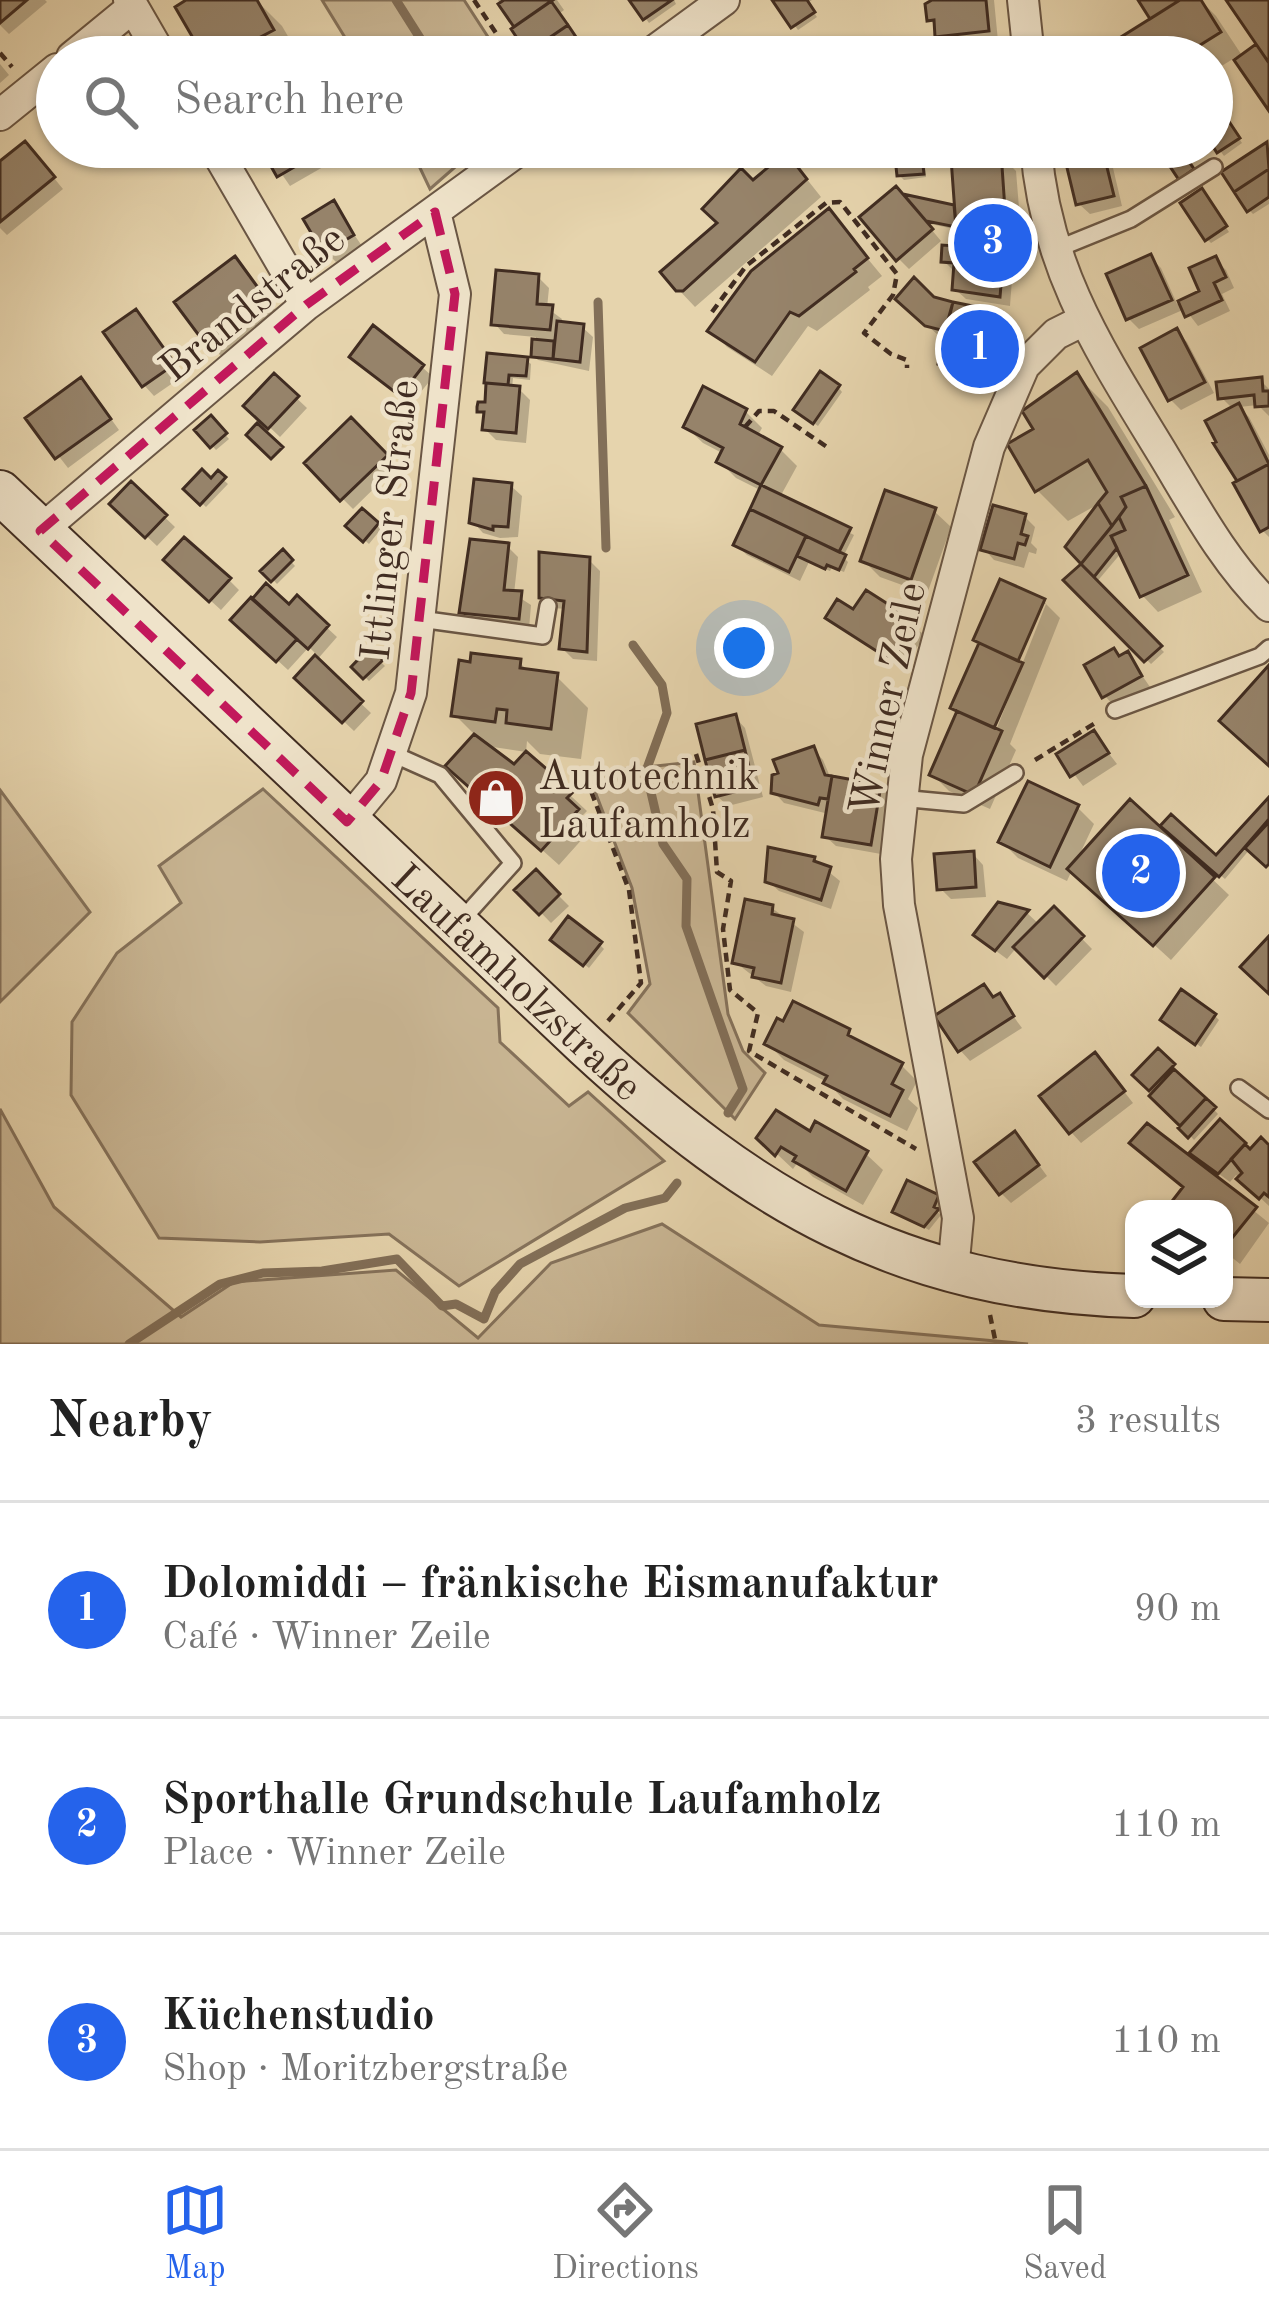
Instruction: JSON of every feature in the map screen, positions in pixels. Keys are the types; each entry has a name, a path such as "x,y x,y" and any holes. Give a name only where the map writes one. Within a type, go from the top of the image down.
{"main road":[{"name":"Laufamholzstraße","path":"0,492 586,1046 670,1121 765,1191 867,1242 953,1271 1057,1291 1125,1295"},
{"path":"1233,1299 1269,1300"}],"street":[{"path":"1023,0 1027,36"},
{"path":"95,36 131,3 150,36"},
{"path":"670,36 704,6"},
{"path":"0,116 36,86"},
{"path":"226,168 306,305"},
{"name":"Brandstraße","path":"40,530 306,305 495,168"},
{"path":"1037,168 1039,192 1082,321 1206,527 1240,577 1269,606"},
{"name":"Ittlinger Straße","path":"347,822 373,794 393,754 412,693 454,295 435,212"},
{"name":"Winner Zeile","path":"953,1271 958,1218 899,905 900,799 917,714 989,446 1024,366 1056,334 1082,321"}],"lane":[{"path":"1057,249 1131,219 1213,168"},
{"path":"420,619 544,636 548,606"},
{"path":"1115,710 1260,656 1269,648"},
{"path":"393,754 440,775 513,863 457,925"},
{"path":"900,799 964,804 1015,773"},
{"path":"1239,1088 1269,1110"}],"path":[{"path":"474,0 498,36"},
{"path":"712,312 746,266 826,203 840,202 897,274 893,296 864,333 907,360 907,368"},
{"path":"745,427 759,411 774,411 827,447"},
{"path":"1015,773 1115,710"},
{"path":"696,754 713,809 717,872 731,881 722,929 730,990 758,1013 749,1052 949,1167"},
{"path":"586,778 629,890 641,983 586,1046"}],"highlighted area":[{"path":"435,212 455,294 411,693 381,781 347,822 40,531 306,305"}],"shaded area":[{"path":"322,0 464,0 487,36 344,36"},
{"path":"420,168 454,168 430,189"},
{"path":"694,762 728,1014 743,1051 765,1073 735,1119 628,1013 650,984 632,888 588,773"},
{"path":"263,789 498,1008 500,1042 569,1106 588,1092 664,1161 459,1286 389,1234 260,1242 159,1238 71,1095 72,1022 117,953 181,903 159,866"},
{"path":"0,790 90,912 0,1002"},
{"path":"0,1109 54,1207 181,1317 234,1282 396,1270 478,1338 551,1263 662,1224 819,1325 1028,1344 0,1344"}],"building":[{"path":"0,0 27,0 0,23"},
{"path":"186,0 257,0 274,30 263,36 192,36 175,7"},
{"path":"553,0 514,27 498,4"},
{"path":"629,0 672,0 643,20"},
{"path":"772,0 807,0 815,12 791,28"},
{"path":"986,0 989,31 935,36 934,20 927,21 925,4"},
{"path":"1138,0 1180,0 1150,19"},
{"path":"1180,0 1201,0 1221,32 1215,36 1123,36"},
{"path":"1226,0 1269,0 1269,63 1256,44"},
{"path":"551,1 568,25 552,36 516,36 511,29"},
{"path":"568,25 575,36 552,36"},
{"path":"1256,44 1269,63 1269,111 1234,60"},
{"path":"25,141 36,154 36,168 48,168 55,177 0,222 0,161"},
{"path":"1267,142 1269,169 1234,192 1221,172"},
{"path":"272,168 293,168 277,177"},
{"path":"741,168 753,180 767,168 798,168 807,179 683,291 676,291 660,272 717,223 702,209"},
{"path":"896,168 923,168 924,174 897,176"},
{"path":"952,168 1002,168 1006,224 956,227"},
{"path":"1067,168 1107,168 1114,196 1076,205"},
{"path":"1171,168 1193,168 1194,169 1179,180"},
{"path":"1269,169 1269,197 1247,212 1234,192"},
{"path":"896,186 933,229 896,261 859,217"},
{"path":"1202,188 1227,226 1205,241 1180,203"},
{"path":"903,194 954,205 956,227 926,221"},
{"path":"334,200 354,235 323,253 303,219"},
{"path":"829,208 868,258 856,272 799,316 790,312 755,362 707,331 751,271"},
{"path":"1006,224 1000,297 952,290 954,263 941,262 942,245 955,246 956,227"},
{"path":"1151,254 1172,300 1126,320 1106,274"},
{"path":"235,256 267,300 206,345 174,302"},
{"path":"1216,256 1226,277 1214,283 1222,300 1185,317 1178,301 1199,291 1189,268"},
{"path":"496,270 539,274 537,304 553,305 550,330 491,325"},
{"path":"914,277 934,297 953,302 945,331 925,326 895,299"},
{"path":"953,302 1002,312 988,375 938,364"},
{"path":"136,309 175,364 142,387 103,332"},
{"path":"557,321 584,324 580,362 553,359"},
{"path":"373,325 424,365 400,396 349,357"},
{"path":"1177,328 1205,382 1168,401 1140,348"},
{"path":"532,339 554,341 553,359 531,357"},
{"path":"487,353 528,357 526,376 509,375 508,385 484,383"},
{"path":"820,371 840,385 813,424 793,410"},
{"path":"1077,372 1146,486 1121,497 1126,507 1112,526 1098,503 1107,492 1088,460 1035,492 1007,444 1033,429 1022,411"},
{"path":"274,373 299,396 268,429 243,406"},
{"path":"81,377 111,419 55,459 25,418"},
{"path":"1262,377 1269,406 1255,407 1254,395 1218,399 1216,382"},
{"path":"486,383 520,386 516,433 482,430 484,412 477,412 477,407 478,402 485,402"},
{"path":"703,386 747,409 740,424 782,447 761,485 716,462 723,448 683,427"},
{"path":"1239,403 1269,464 1237,481 1205,421"},
{"path":"211,415 227,433 210,448 194,430"},
{"path":"351,417 388,455 340,501 304,463"},
{"path":"257,423 283,447 271,459 246,435"},
{"path":"1269,464 1269,527 1260,532 1233,483"},
{"path":"202,469 211,478 218,470 226,477 200,505 183,489"},
{"path":"474,479 512,483 508,527 493,526 493,530 469,523"},
{"path":"131,481 167,515 145,538 109,504"},
{"path":"761,485 851,528 839,552 750,509"},
{"path":"1146,486 1188,575 1140,597 1111,536 1125,530 1119,517 1126,507 1121,497"},
{"path":"885,490 936,508 911,580 860,561"},
{"path":"1098,503 1112,526 1081,564 1065,547"},
{"path":"993,505 1026,514 1021,534 1028,536 1025,545 1018,543 1014,559 980,550"},
{"path":"362,508 379,523 363,542 345,526"},
{"path":"750,509 806,536 789,572 733,545"},
{"path":"1119,517 1125,530 1111,536 1117,548 1094,577 1081,564"},
{"path":"806,536 846,555 839,570 797,556"},
{"path":"184,537 231,578 209,602 163,560"},
{"path":"470,539 509,543 504,590 522,591 519,619 459,613"},
{"path":"283,549 293,560 271,582 260,571"},
{"path":"539,552 590,557 587,652 559,649 564,601 539,598"},
{"path":"1081,564 1162,646 1144,662 1063,580"},
{"path":"1000,579 1045,599 1018,661 973,640"},
{"path":"266,583 289,604 297,595 329,625 308,649 252,599"},
{"path":"866,590 916,622 892,661 825,618 837,599 853,609"},
{"path":"251,597 297,639 276,662 230,620"},
{"path":"979,643 1023,663 994,728 950,708"},
{"path":"370,647 383,660 363,679 351,667"},
{"path":"1114,648 1119,656 1128,651 1142,676 1102,698 1084,665"},
{"path":"471,653 521,659 520,668 558,673 551,729 506,723 507,710 497,709 495,722 451,716 459,660 470,662"},
{"path":"315,655 363,701 342,723 294,678"},
{"path":"1269,665 1269,766 1219,721"},
{"path":"957,711 1002,731 974,795 929,775"},
{"path":"736,714 745,750 705,760 696,724"},
{"path":"1094,730 1109,753 1070,777 1056,754"},
{"path":"474,734 514,764 526,751 573,792 567,798 579,809 541,851 445,766"},
{"path":"814,746 825,775 832,776 828,799 820,798 818,805 771,793 772,775 778,773 773,760"},
{"path":"745,750 754,787 715,797 705,760"},
{"path":"832,776 881,785 871,845 822,837"},
{"path":"1028,781 1079,805 1050,867 998,842"},
{"path":"1269,797 1269,819 1219,877 1160,826 1171,814 1216,855"},
{"path":"1130,799 1215,877 1153,946 1067,869"},
{"path":"1269,822 1269,864 1266,867 1245,848"},
{"path":"768,847 815,857 814,861 831,867 821,900 765,882"},
{"path":"974,851 976,887 937,890 934,854"},
{"path":"536,869 560,894 539,915 514,890"},
{"path":"745,899 773,905 772,914 794,919 781,983 752,977 754,968 732,963"},
{"path":"998,902 1029,910 995,951 973,935"},
{"path":"1054,906 1084,936 1044,978 1013,947"},
{"path":"568,916 602,942 583,966 550,940"},
{"path":"1269,936 1269,994 1240,967"},
{"path":"984,984 993,997 1000,993 1014,1016 958,1052 934,1016"},
{"path":"1181,989 1216,1014 1195,1045 1160,1020"},
{"path":"793,1001 903,1063 892,1084 903,1090 890,1116 823,1083 827,1076 764,1044 777,1018 783,1021"},
{"path":"1158,1048 1175,1064 1149,1091 1132,1075"},
{"path":"1095,1052 1125,1091 1069,1134 1039,1096"},
{"path":"1174,1069 1206,1098 1180,1126 1149,1096"},
{"path":"1206,1098 1216,1107 1188,1138 1178,1128"},
{"path":"776,1110 810,1131 815,1121 868,1151 846,1191 793,1161 796,1156 781,1147 775,1156 756,1138"},
{"path":"1220,1119 1246,1143 1218,1174 1189,1153"},
{"path":"1147,1123 1257,1207 1233,1237 1233,1200 1173,1200 1183,1187 1129,1143"},
{"path":"1015,1131 1039,1165 999,1195 974,1162"},
{"path":"1261,1137 1269,1145 1269,1197 1264,1193 1259,1199 1236,1179 1242,1173 1231,1159 1245,1144 1250,1149"},
{"path":"907,1180 939,1195 934,1207 939,1209 924,1227 892,1212"}],"waterway":[{"path":"396,0 419,36"},
{"path":"598,302 606,548"},
{"path":"633,645 662,685 667,713 646,771 663,844 687,879 686,926 743,1089 728,1113"},
{"path":"129,1344 220,1284 263,1273 322,1271 397,1259 442,1306 456,1304 484,1319 495,1292 520,1264 625,1208 665,1198 677,1183"}],"place":[{"name":"Küchenstudio","path":"993,243"},
{"name":"Dolomiddi – fränkische Eismanufaktur","path":"980,349"},
{"name":"Autotechnik Laufamholz","path":"496,798"},
{"name":"Sporthalle Grundschule Laufamholz","path":"1141,873"}]}
